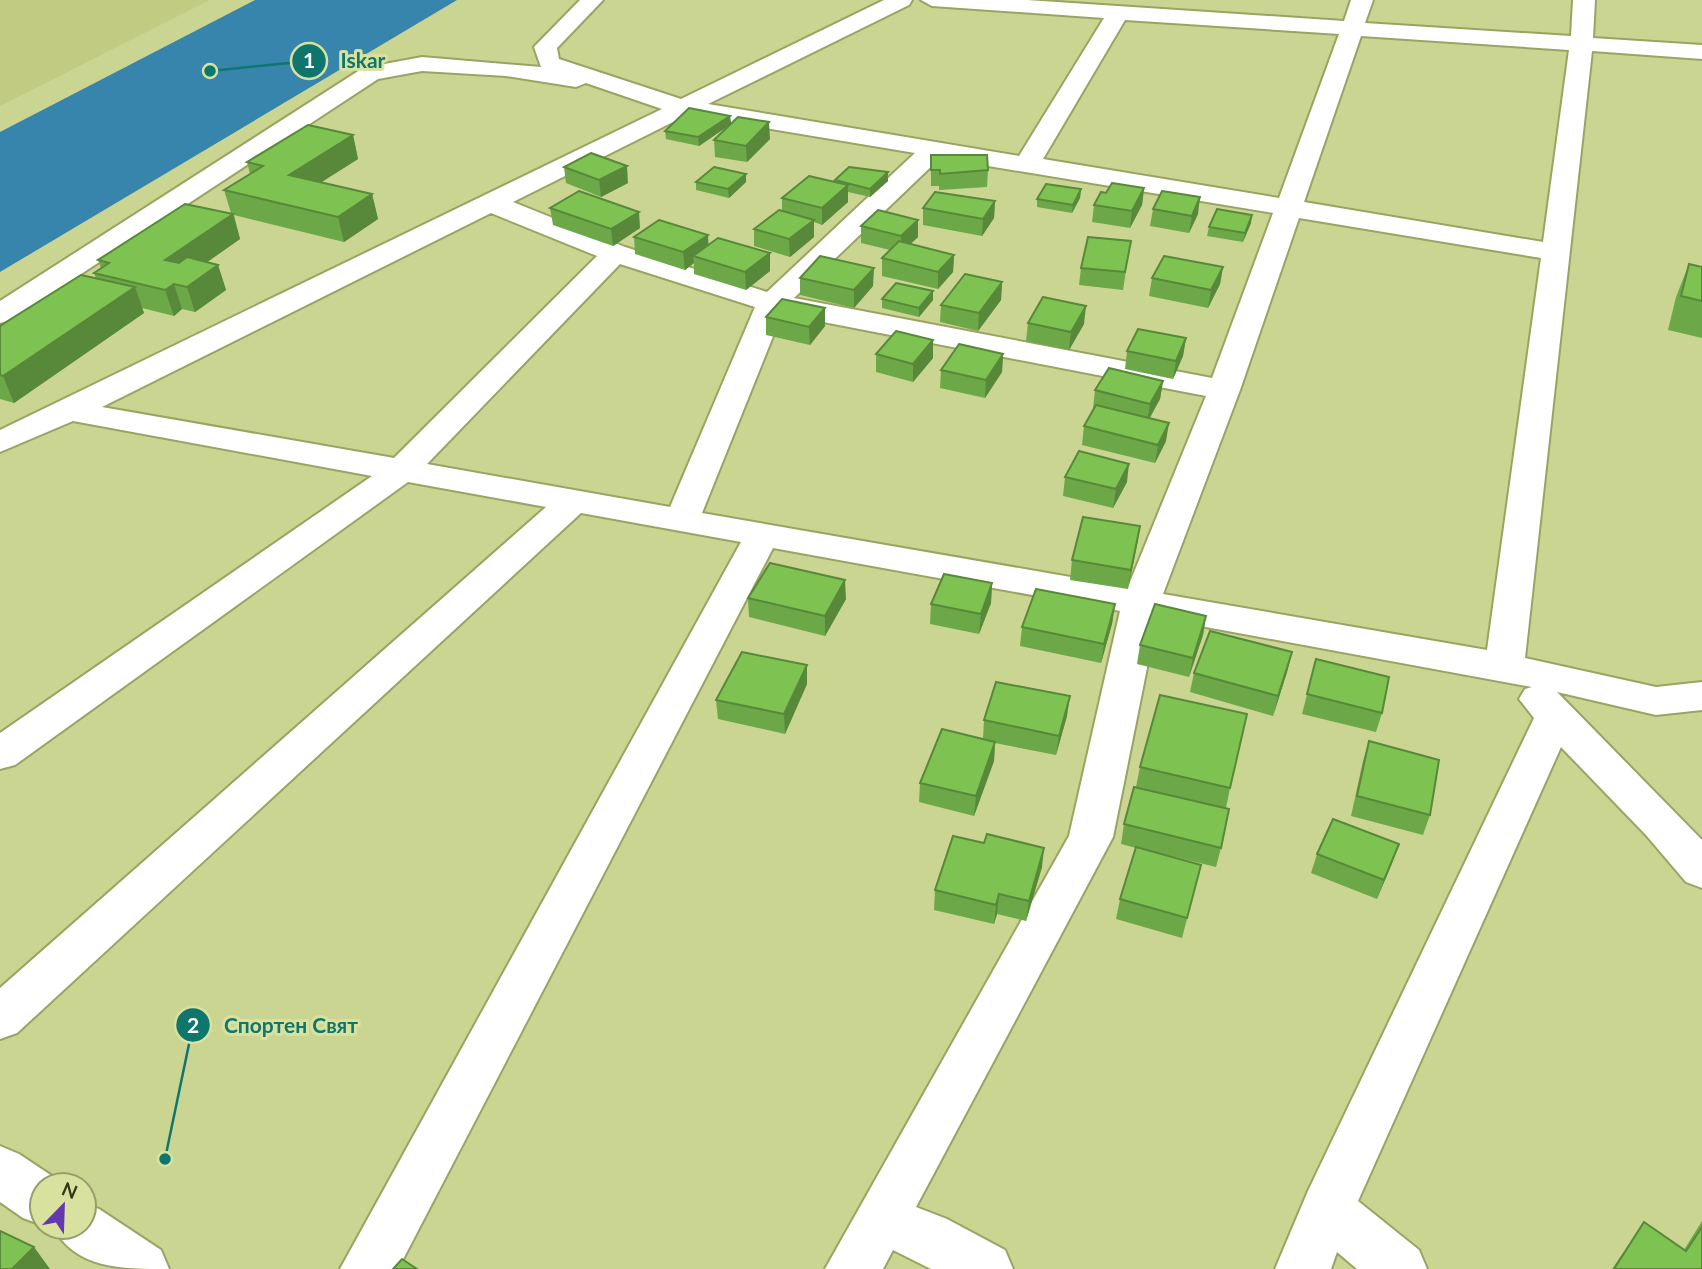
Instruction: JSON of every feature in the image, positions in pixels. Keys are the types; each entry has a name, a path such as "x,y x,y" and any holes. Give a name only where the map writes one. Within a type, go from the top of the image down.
{"street":[{"path":"592,0 545,47 549,63 680,107 1555,252"},
{"path":"0,442 69,411 901,0"},
{"path":"932,0 1118,13 1358,14 1581,46 1702,52"},
{"path":"1504,667 1581,46 1584,0"},
{"path":"1027,164 1118,13"},
{"path":"853,1269 1091,837 1141,602 1224,390 1358,14"},
{"path":"0,314 372,73 422,64 506,69 606,84"},
{"path":"682,519 772,303 934,149"},
{"path":"491,203 615,253 772,303 1224,390"},
{"path":"0,754 401,471 615,253"},
{"path":"69,411 1504,667 1656,701 1702,696"},
{"path":"0,1018 575,500"},
{"path":"368,1269 763,534"},
{"path":"1504,667 1556,714 1661,823 1702,870"},
{"path":"1303,1269 1327,1209 1556,714"},
{"path":"0,1171 28,1190"},
{"path":"1327,1209 1398,1269"},
{"path":"881,1220 928,1238 985,1269"},
{"path":"98,1241 130,1266"}],"shaded area":[{"path":"0,0 210,0 0,106"}],"water":[{"path":"255,0 457,0 0,272 0,132"}],"building":[{"path":"689,108 730,116 698,137 665,131"},
{"path":"738,117 769,122 746,146 714,140"},
{"path":"308,125 353,135 289,175 372,194 338,217 224,190 263,166 247,162"},
{"path":"591,153 627,166 599,180 564,167"},
{"path":"931,155 987,155 988,170 940,174 940,170 931,170"},
{"path":"714,167 746,174 728,189 696,182"},
{"path":"849,167 888,172 870,189 835,180"},
{"path":"809,176 848,185 822,208 782,198"},
{"path":"1112,183 1144,188 1132,211 1094,205 1101,192 1106,193"},
{"path":"1046,184 1081,189 1073,205 1037,199"},
{"path":"579,191 639,212 611,229 550,208"},
{"path":"1162,191 1200,197 1192,216 1153,209"},
{"path":"935,192 995,201 983,219 923,208"},
{"path":"185,204 233,214 165,260 179,263 187,257 218,265 187,287 174,284 165,290 94,273 109,263 98,260"},
{"path":"1217,209 1252,215 1245,233 1209,227"},
{"path":"779,210 814,220 789,239 754,229"},
{"path":"878,210 918,220 901,236 861,226"},
{"path":"659,220 708,235 683,252 634,237"},
{"path":"1088,237 1131,241 1125,272 1081,268"},
{"path":"718,238 770,253 745,272 693,256"},
{"path":"899,241 954,255 938,272 882,258"},
{"path":"820,256 874,268 854,290 800,278"},
{"path":"1164,256 1223,267 1211,290 1152,278"},
{"path":"1689,264 1702,267 1702,301 1681,296"},
{"path":"965,274 1002,282 979,313 941,305"},
{"path":"81,275 135,287 3,376 0,375 0,326"},
{"path":"896,283 933,291 919,308 882,299"},
{"path":"1043,297 1086,306 1071,332 1028,323"},
{"path":"782,299 825,308 809,327 766,317"},
{"path":"1138,329 1186,338 1176,361 1127,351"},
{"path":"896,331 933,340 913,364 876,354"},
{"path":"959,344 1003,354 986,380 941,370"},
{"path":"1109,368 1163,381 1150,404 1095,390"},
{"path":"1096,405 1169,423 1158,445 1084,426"},
{"path":"1079,451 1129,464 1116,489 1065,477"},
{"path":"1083,517 1140,526 1131,570 1072,560"},
{"path":"770,563 845,580 825,616 748,598"},
{"path":"944,574 992,583 981,614 931,604"},
{"path":"1036,589 1115,604 1104,644 1022,627"},
{"path":"1155,604 1206,616 1193,658 1140,645"},
{"path":"1210,631 1292,652 1278,696 1194,673"},
{"path":"742,652 807,665 784,714 716,700"},
{"path":"1316,659 1389,677 1382,713 1307,694"},
{"path":"996,682 1070,696 1059,736 984,720"},
{"path":"1160,695 1247,714 1230,788 1140,767"},
{"path":"942,729 995,742 976,796 920,783"},
{"path":"1369,741 1439,760 1430,815 1357,796"},
{"path":"1134,787 1229,809 1221,848 1124,824"},
{"path":"1333,819 1399,844 1384,880 1317,854"},
{"path":"987,834 1044,848 1029,901 999,894 996,905 935,890 953,836 984,843"},
{"path":"1136,847 1201,865 1187,918 1120,899"},
{"path":"1644,1222 1686,1251 1702,1227 1702,1269 1614,1269"},
{"path":"0,1231 34,1247 12,1269 0,1269"},
{"path":"402,1259 417,1269 393,1269"}],"place":[{"name":"Iskar","path":"210,71"},
{"name":"Спортен Свят","path":"165,1159"}]}
